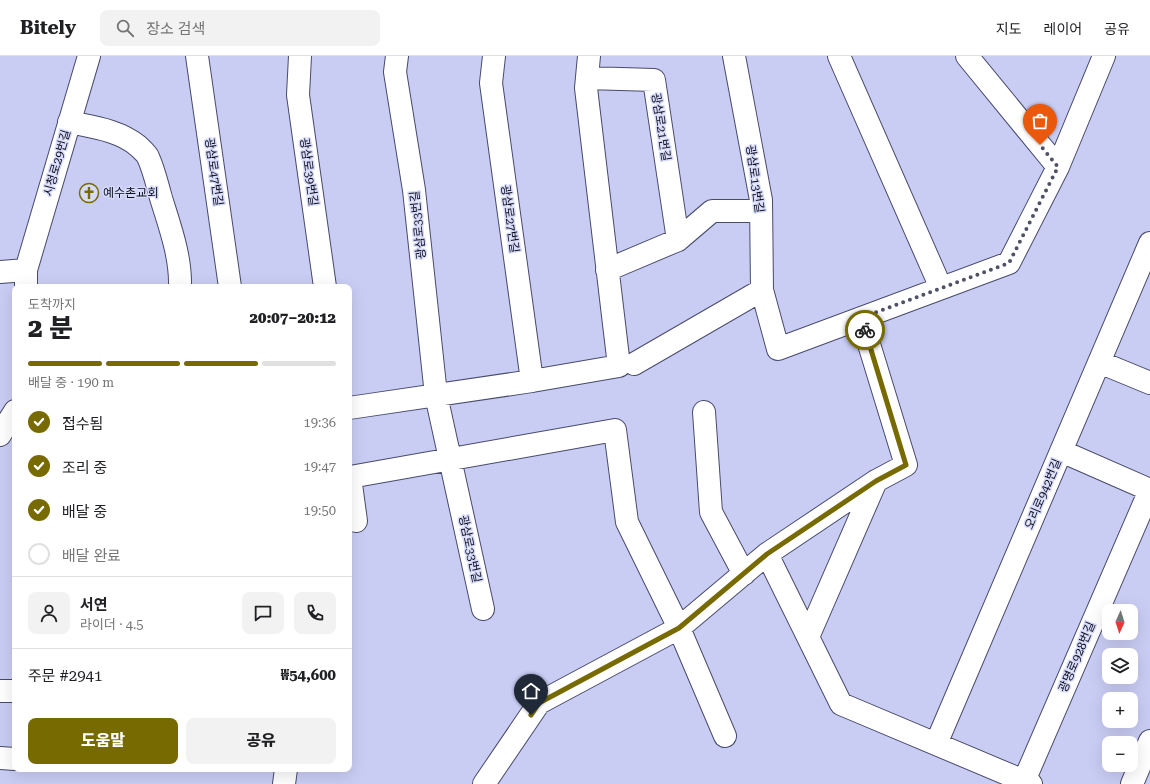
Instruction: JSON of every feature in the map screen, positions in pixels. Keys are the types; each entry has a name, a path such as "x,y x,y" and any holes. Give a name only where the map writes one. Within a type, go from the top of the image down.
{"street":[{"name":"시청로29번길","path":"0,272 26,279 69,122 89,56"},
{"name":"광삼로47번길","path":"197,56 230,284"},
{"name":"광삼로39번길","path":"300,56 298,95 325,284"},
{"name":"광삼로33번길","path":"397,56 395,72 414,190 436,395 483,608"},
{"name":"광삼로27번길","path":"494,56 491,83 532,381"},
{"path":"589,56 586,88 607,270 626,365"},
{"name":"광삼로13번길","path":"734,56 761,200 762,290 778,349 861,318"},
{"path":"839,56 941,288"},
{"path":"967,56 1058,167"},
{"path":"484,784 539,703 679,628 767,554 876,481 906,465 861,318 1009,263 1058,167 1104,56"},
{"name":"광삼로21번길","path":"587,78 654,80 678,240"},
{"path":"69,122 109,131 127,138 139,146 148,156 172,234 178,264 180,284"},
{"path":"607,270 678,240 712,211 761,211"},
{"name":"오리로942번길","path":"936,744 1150,243"},
{"path":"352,408 532,381 626,365 762,290"},
{"path":"1099,362 1150,383"},
{"path":"704,412 711,512 744,574"},
{"path":"0,435 12,416"},
{"path":"352,477 615,430 627,522 679,628 725,736"},
{"name":"광명로928번길","path":"808,637 841,704 1027,782 1150,490 1061,451"},
{"path":"808,637 876,481"},
{"path":"352,492 356,521"},
{"path":"767,554 808,637"},
{"path":"0,691 12,691"},
{"path":"1132,784 1150,741"},
{"path":"0,758 12,759"},
{"path":"284,784 286,772"}],"way so far":[{"path":"865,330 861,318 1009,263 1058,167 1040,145"}],"place":[{"name":"예수촌교회","path":"89,193"}],"route":[{"path":"531,715 539,703 679,628 767,554 876,481 906,465 865,330"}]}
